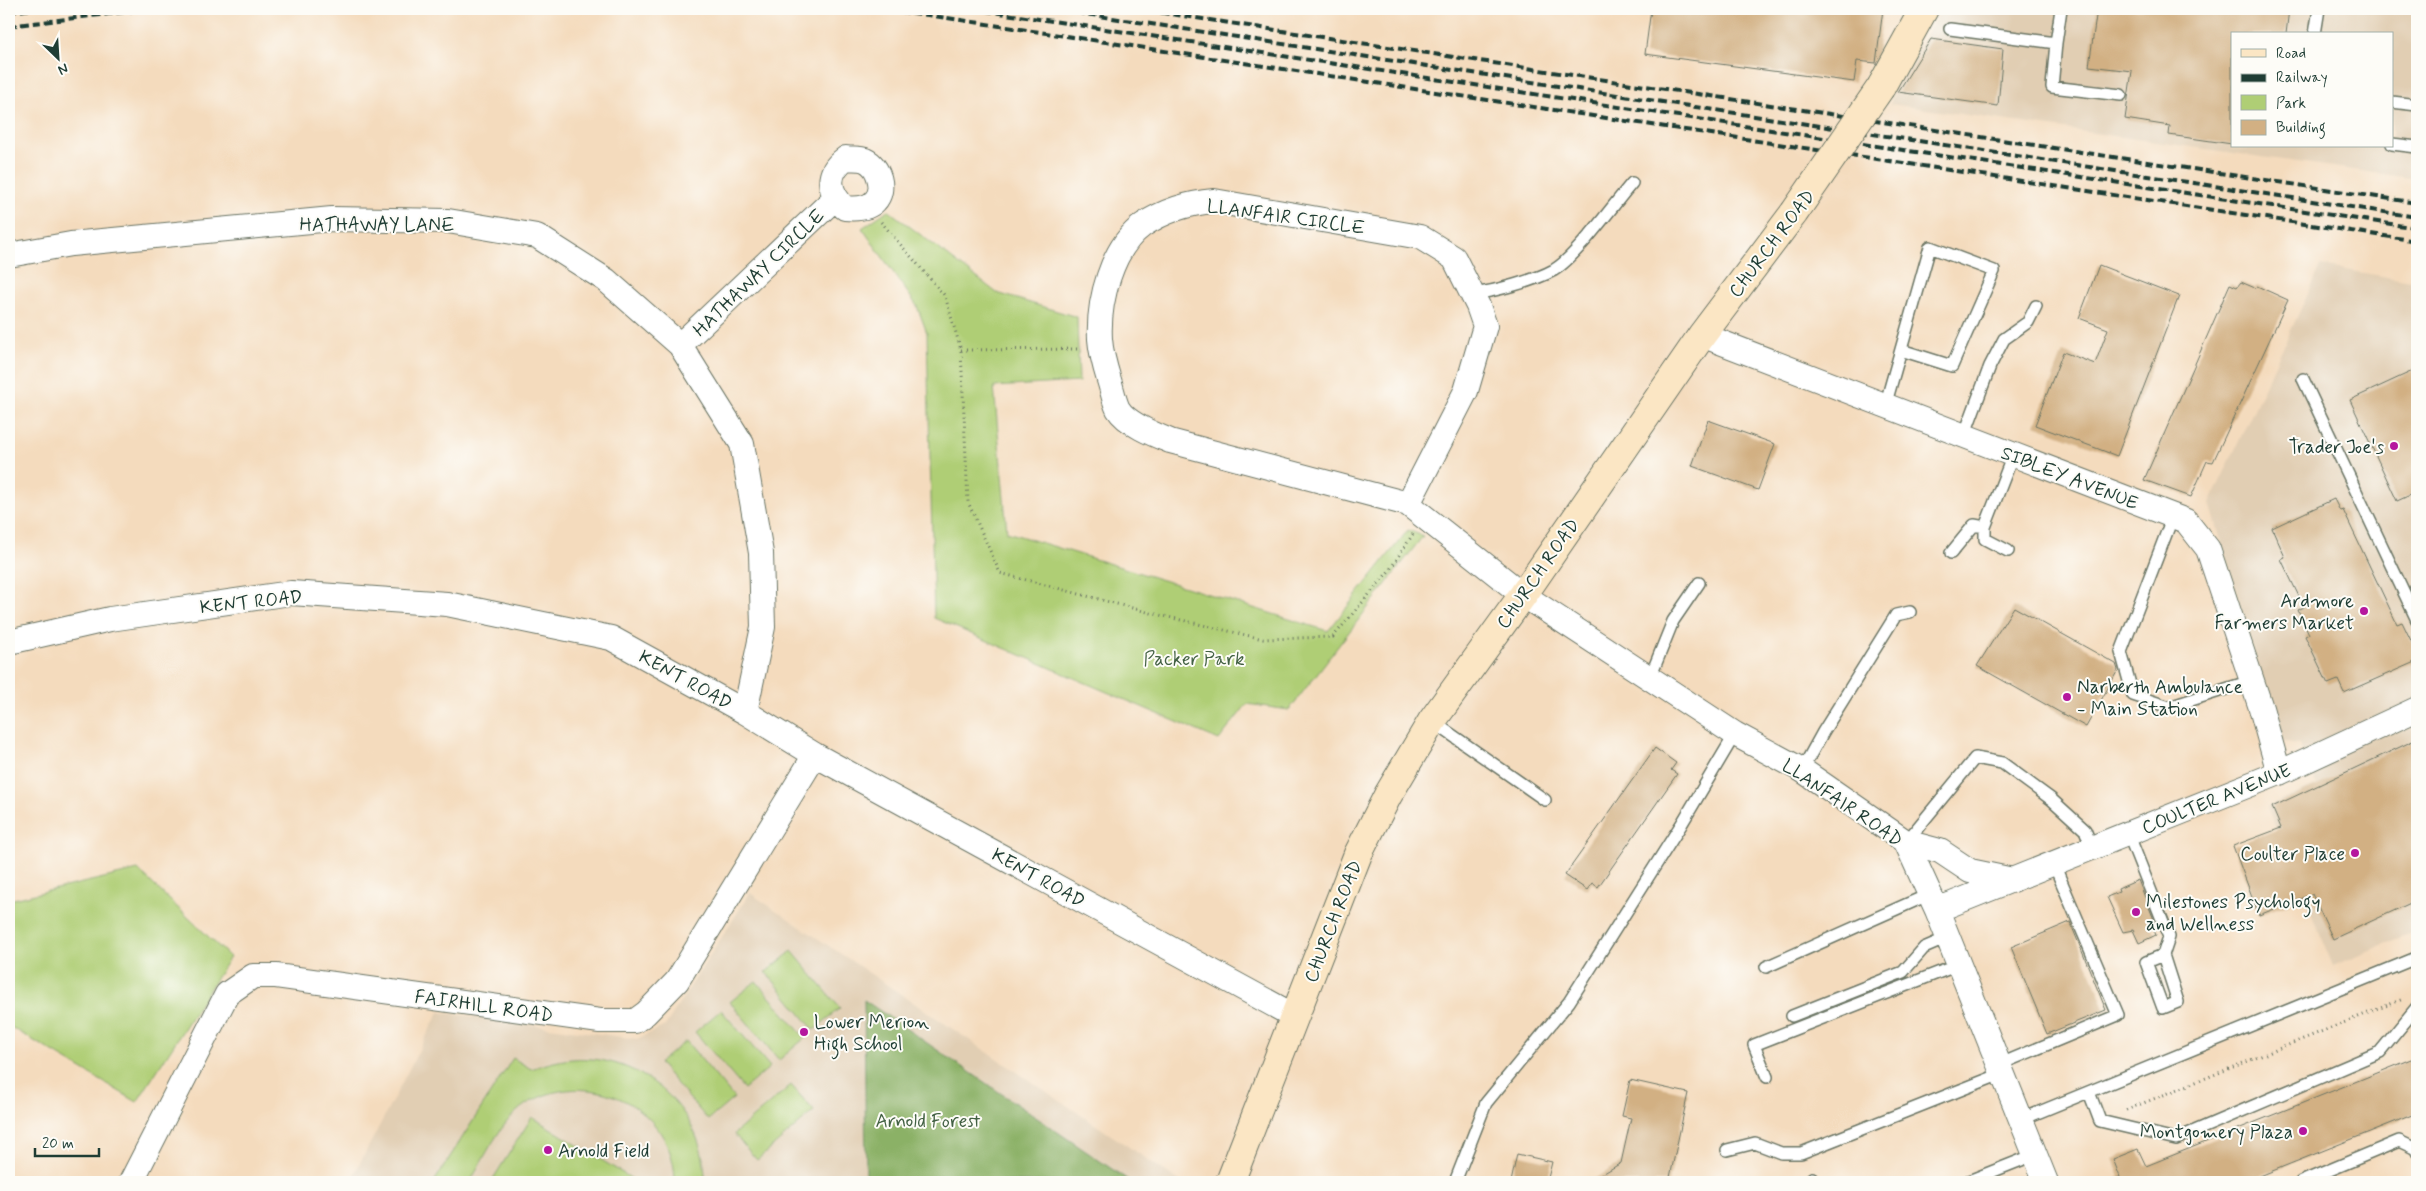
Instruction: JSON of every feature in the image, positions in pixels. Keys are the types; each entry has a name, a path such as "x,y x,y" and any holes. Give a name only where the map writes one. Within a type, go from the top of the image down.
{"street":[{"name":"CHURCH ROAD","path":"1230,1182 1358,854 1388,795 1432,721 1523,594 1702,335 1794,214 1881,87 1924,9"},
{"name":"HATHAWAY CIRCLE","path":"846,158 864,159 871,163 878,174 881,184 879,196 869,206 845,208 835,198 832,176 838,164 846,158"},
{"name":"HATHAWAY CIRCLE","path":"680,346 835,198"},
{"name":"LLANFAIR CIRCLE","path":"1416,510 1466,391 1485,326 1473,294 1454,258 1420,236 1214,201 1195,202 1158,216 1142,226 1127,243 1115,262 1102,306 1102,349 1106,369 1119,410 1143,430 1170,441 1416,510 1523,594"},
{"name":"HATHAWAY LANE","path":"9,255 72,244 332,219 448,221 537,236 606,280 680,346 742,444 761,553 763,628 745,712"},
{"name":"SIBLEY AVENUE","path":"1702,335 2186,521 2208,549 2252,681 2279,773"},
{"name":"KENT ROAD","path":"9,642 110,619 291,593 447,604 611,638 745,712 815,755 1294,1016"},
{"name":"LLANFAIR ROAD","path":"1523,594 1735,734 1802,770 1906,842 1933,902 2034,1155 2041,1181"},
{"name":"COULTER AVENUE","path":"1933,902 2013,880 2053,862 2279,773 2417,709"},
{"name":"FAIRHILL ROAD","path":"131,1182 227,994 253,976 276,976 600,1021 635,1020 646,1014 677,981 815,755"},
{"path":"1906,842 1940,851 1970,871 2013,880"}],"lane":[{"path":"2061,9 2052,87 2121,95"},
{"path":"2315,32 2319,9"},
{"path":"1950,28 2056,43"},
{"path":"2394,102 2417,105"},
{"path":"2394,144 2417,148"},
{"path":"1473,294 1498,291 1554,270 1576,249 1632,183"},
{"path":"1886,406 1901,350 1930,247 1994,271 1952,366 1901,350"},
{"path":"1964,436 1990,366 2004,339 2028,322 2036,306"},
{"path":"2303,379 2417,620"},
{"path":"2008,551 1985,539 1985,527 2013,454"},
{"path":"2173,516 2121,652 2132,695 2169,706 2252,681"},
{"path":"1951,553 1974,525 1985,527"},
{"path":"1650,678 1673,621 1699,583"},
{"path":"1802,770 1823,732 1896,615 1910,612"},
{"path":"1432,721 1545,800"},
{"path":"1455,1182 1486,1103 1569,1002 1681,825 1735,734"},
{"path":"1906,842 1975,758 2002,764 2051,799 2085,830 2092,847"},
{"path":"2128,833 2169,936 2162,955"},
{"path":"1727,1150 1755,1142 1781,1153 1801,1153 2000,1070 2118,1015 2053,862"},
{"path":"1766,967 1933,902"},
{"path":"1792,1016 1903,972 1924,948 1947,938"},
{"path":"2020,1120 2416,958 2417,960"},
{"path":"1766,1076 1754,1045 1958,965"},
{"path":"2089,1092 2100,1121 2176,1139 2380,1052 2417,1007"},
{"path":"2301,1182 2399,1141 2417,1150"},
{"path":"1966,1182 2034,1155"}],"path":[{"path":"869,206 892,236 945,296 961,350 968,502 1000,573 1151,613 1263,639 1333,637 1389,571 1416,510"},
{"path":"961,350 1102,349"},
{"path":"2100,1121 2410,996"}],"shaded area":[{"path":"1941,9 2417,9 2417,179 1890,104 1896,86"},
{"path":"2321,266 2417,282 2417,930 2333,966 2267,807 2317,785 2299,744 2281,741 2210,503"},
{"name":"Lower Merion High School","path":"750,893 1181,1182 350,1182 439,1012 637,1039 665,1026"}],"green space":[{"name":"Packer Park","path":"888,210 997,293 1077,317 1079,382 994,387 1007,532 1328,631 1408,530 1423,536 1289,710 1247,704 1219,740 934,618 927,333 917,306 862,228"},
{"path":"138,870 230,957 137,1102 9,1026 9,900"},
{"path":"792,951 840,1008 814,1030 766,972"},
{"path":"756,981 805,1038 779,1060 730,1002"},
{"name":"Arnold Forest","path":"864,1000 1131,1182 866,1182"},
{"path":"721,1010 770,1067 744,1089 695,1032"},
{"path":"686,1041 734,1098 708,1120 659,1063"},
{"path":"513,1058 531,1069 561,1061 591,1059 614,1063 636,1071 672,1099 686,1117 696,1137 703,1159 705,1182 675,1182 671,1155 660,1132 644,1114 623,1100 599,1092 574,1089 549,1094 525,1105 516,1112 494,1140 470,1182 434,1182"},
{"path":"791,1085 814,1111 757,1160 734,1134"},
{"name":"Arnold Field","path":"532,1117 637,1182 491,1182"}],"building":[{"path":"1651,9 1883,9 1876,63 1857,61 1854,82 1645,54"},
{"path":"2097,9 2289,9 2286,32 2231,32 2231,144 2169,135 2170,126 2125,119 2132,71 2089,66"},
{"path":"1931,39 2003,49 1998,106 1898,92"},
{"path":"2099,265 2179,296 2117,456 2035,425 2063,352 2095,364 2108,329 2079,318"},
{"path":"2241,282 2255,288 2257,286 2288,300 2213,462 2207,461 2191,497 2144,480 2230,284 2237,287"},
{"name":"Trader Joe's","path":"2417,369 2417,492 2397,501 2350,400"},
{"path":"1708,420 1775,444 1758,490 1692,466"},
{"path":"2334,499 2340,511 2343,510 2397,624 2402,622 2417,653 2417,661 2344,693 2338,680 2328,684 2305,636 2309,634 2298,610 2304,607 2281,559 2285,557 2272,528"},
{"name":"Narberth Ambulance - Main Station","path":"2014,607 2116,664 2118,670 2086,727 1977,666"},
{"name":"Coulter Place","path":"2417,739 2417,900 2333,939 2312,894 2259,915 2233,846 2281,828 2272,807"},
{"path":"1655,748 1676,763 1671,770 1677,774 1598,887 1592,883 1587,890 1565,875"},
{"name":"Milestones Psychology and Wellness","path":"2138,880 2155,922 2151,924 2156,935 2139,943 2133,930 2123,932 2107,897 2119,892 2118,889"},
{"path":"2070,922 2106,1010 2047,1034 2011,947"},
{"name":"Montgomery Plaza","path":"2417,1057 2417,1113 2245,1182 2109,1182 2120,1177 2113,1159 2138,1149 2146,1166"},
{"path":"1630,1080 1688,1093 1669,1182 1589,1182 1621,1163 1631,1118 1622,1116"},
{"path":"1517,1154 1552,1162 1547,1182 1511,1182"}],"railway":[{"path":"9,12 34,9"},
{"path":"9,26 149,9"},
{"path":"876,9 921,14 2417,241"},
{"path":"973,9 2417,228"},
{"path":"1053,9 2417,217"},
{"path":"1137,9 2417,203"}],"place":[{"name":"Trader Joe's","path":"2394,446"},
{"name":"Ardmore Farmers Market","path":"2364,611"},
{"name":"Narberth Ambulance - Main Station","path":"2067,697"},
{"name":"Coulter Place","path":"2355,853"},
{"name":"Milestones Psychology and Wellness","path":"2136,912"},
{"name":"Lower Merion High School","path":"804,1032"},
{"name":"Montgomery Plaza","path":"2303,1131"},
{"name":"Arnold Field","path":"548,1150"}]}
